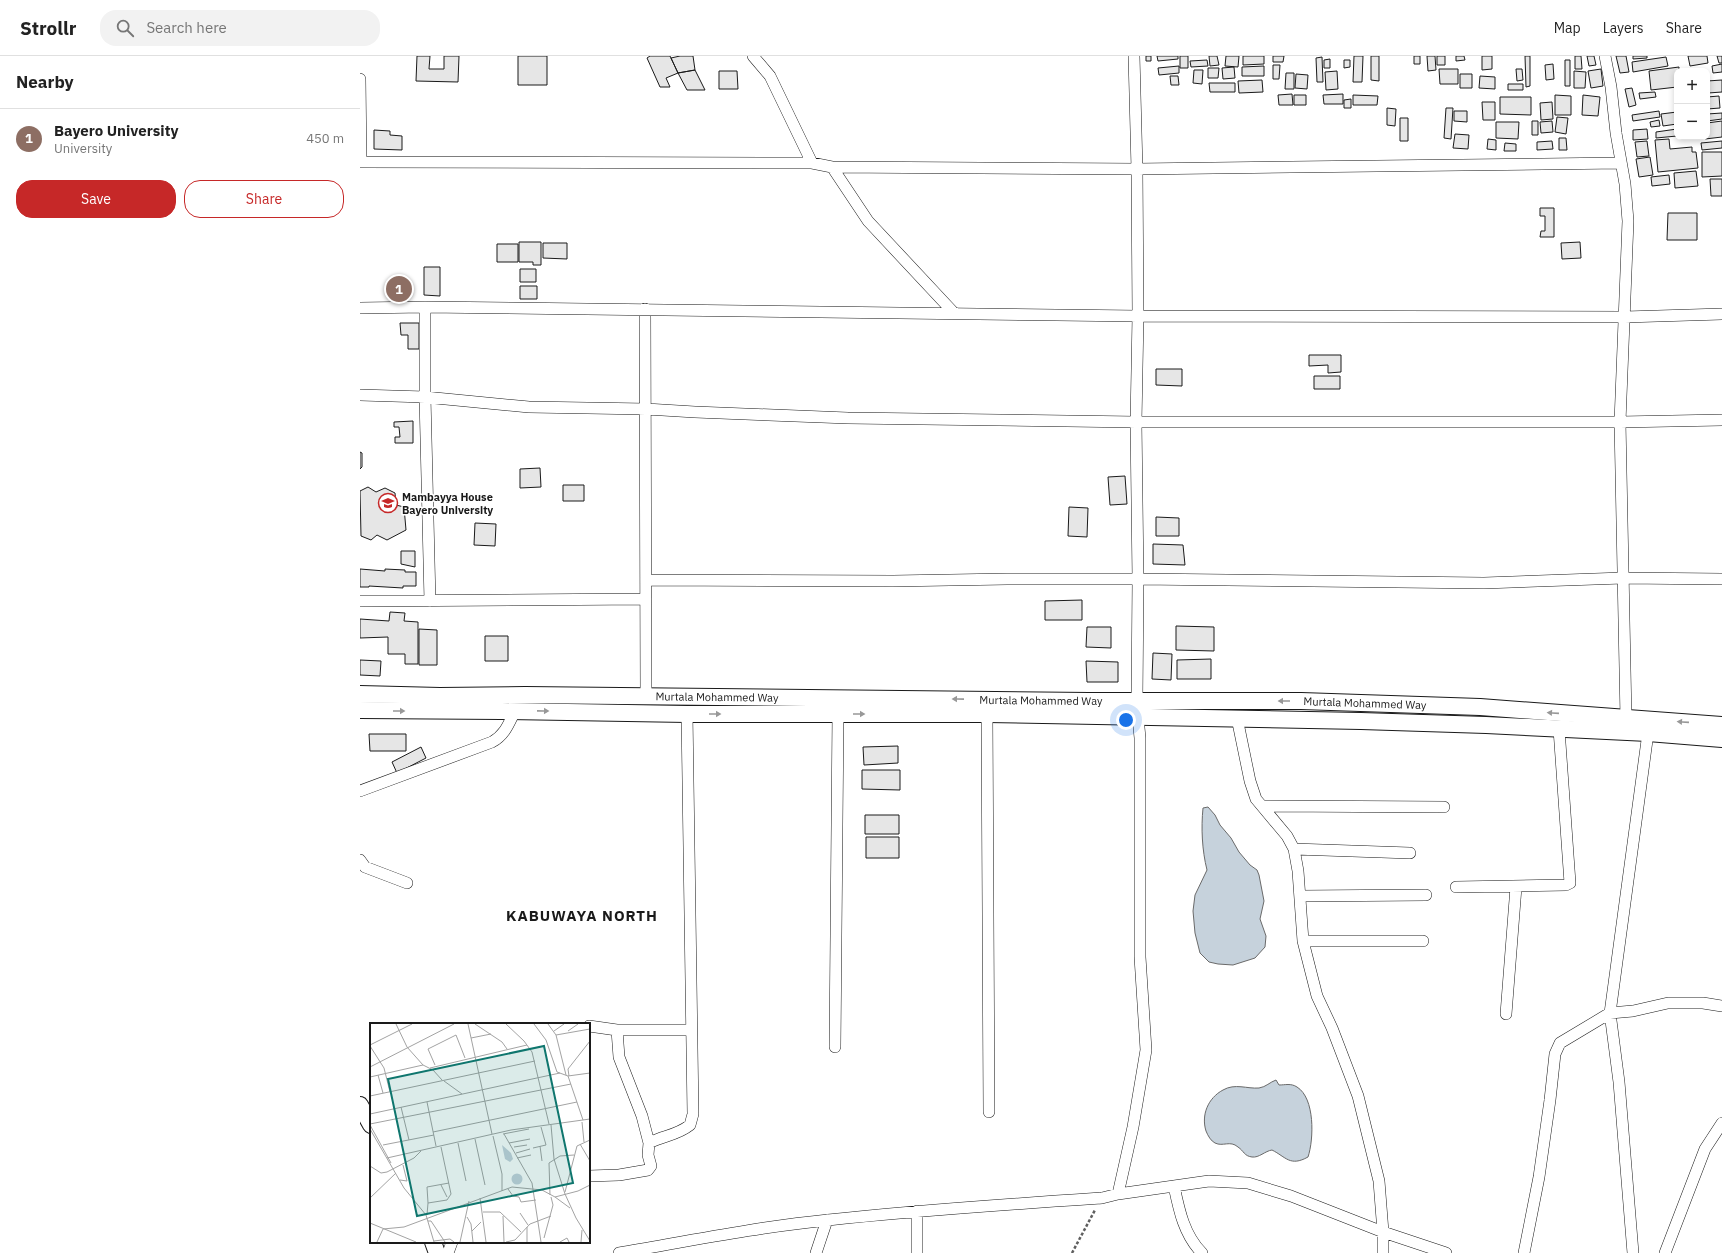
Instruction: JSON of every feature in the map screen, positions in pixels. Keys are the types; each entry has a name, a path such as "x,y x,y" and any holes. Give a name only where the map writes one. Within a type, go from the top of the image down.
{"main road":[{"name":"Murtala Mohammed Way","path":"360,694 440,696 646,696 1389,703 1480,707 1722,725"},
{"name":"Murtala Mohammed Way","path":"360,710 687,714 987,714 1238,718 1478,724 1648,733 1722,739"},
{"path":"360,1105 370,1123"},
{"path":"433,1243 437,1253"}],"street":[{"path":"753,56 770,76 812,163"},
{"path":"1134,56 1137,169 1138,316 1136,422 1138,579 1137,700"},
{"path":"1605,56 1625,184 1628,221 1620,422 1626,718"},
{"path":"360,79 361,162 812,163 832,167 1137,169 1621,163"},
{"path":"832,167 868,221 954,313"},
{"path":"360,308 425,307 645,309 803,313 954,313 1138,316 1624,317 1722,314"},
{"path":"425,307 430,601"},
{"path":"645,309 646,696"},
{"path":"360,395 426,397 529,407 646,408 695,412 848,418 1136,422 1620,422 1722,420"},
{"path":"646,580 893,581 1138,579 1484,583 1623,578 1722,579"},
{"path":"360,600 646,600"},
{"path":"360,790 498,739 505,732 515,711"},
{"path":"649,1144 659,1138 680,1133 690,1125 692,1114 687,714"},
{"path":"835,1047 838,714"},
{"path":"987,714 989,1112"},
{"path":"1118,1194 1133,1127 1146,1050 1140,957 1140,738 1138,717"},
{"path":"1238,718 1250,781 1256,799 1287,836 1294,849 1298,871 1303,941 1317,996 1332,1028 1358,1096 1379,1181 1383,1253"},
{"path":"1456,887 1516,887 1566,885 1570,883 1559,729"},
{"path":"1633,1253 1619,1082 1610,1014 1648,733"},
{"path":"1262,806 1444,807"},
{"path":"1294,849 1410,853"},
{"path":"360,860 366,867 407,883"},
{"path":"1506,1014 1516,887"},
{"path":"1300,896 1426,895"},
{"path":"1303,941 1423,941"},
{"path":"1524,1253 1539,1177 1555,1054 1560,1043 1610,1014 1633,1011 1668,1003 1703,1003 1722,1006"},
{"path":"590,1026 617,1030 691,1030"},
{"path":"590,1176 619,1175 648,1170 651,1166 648,1155 649,1144 642,1116 618,1057 617,1030"},
{"path":"1665,1253 1705,1149 1722,1123"},
{"path":"619,1253 757,1229 827,1220 917,1211 1102,1198 1118,1194 1209,1181 1248,1183 1291,1196 1383,1232 1446,1253"},
{"path":"1174,1186 1180,1215 1190,1236 1202,1253"},
{"path":"917,1211 917,1253"},
{"path":"816,1253 827,1220"},
{"path":"448,1253 452,1243"}],"path":[{"path":"1072,1253 1102,1198"}],"shaded area":[{"path":"1208,807 1231,838 1239,852 1250,865 1257,870 1264,901 1260,919 1266,936 1265,947 1255,958 1233,965 1209,962 1200,953 1195,933 1193,911 1195,895 1207,870 1202,839 1202,823 1203,808"},
{"path":"1276,1080 1279,1085 1290,1085 1297,1087 1303,1092 1307,1100 1312,1119 1311,1140 1308,1157 1302,1160 1292,1161 1272,1150 1252,1157 1235,1145 1218,1144 1211,1140 1206,1131 1204,1119 1210,1102 1218,1093 1232,1087 1259,1088"}],"building":[{"path":"417,56 430,56 429,69 444,69 444,56 459,56 458,82 416,81"},
{"path":"518,56 547,56 547,85 518,85"},
{"path":"650,56 670,56 678,73 666,78 670,87 660,87 647,58"},
{"path":"693,56 695,70 678,73 671,58"},
{"path":"1146,56 1151,56 1151,61 1146,61"},
{"path":"1157,56 1178,56 1178,59 1158,61"},
{"path":"1180,56 1188,56 1188,68 1180,68"},
{"path":"1209,56 1217,56 1219,65 1210,66"},
{"path":"1226,56 1239,56 1238,67 1225,66"},
{"path":"1243,56 1264,56 1264,64 1243,65"},
{"path":"1273,56 1284,56 1283,62 1273,62"},
{"path":"1354,56 1363,56 1362,82 1353,82"},
{"path":"1371,56 1379,56 1379,81 1371,80"},
{"path":"1414,56 1420,56 1420,64 1414,64"},
{"path":"1427,56 1435,56 1436,70 1428,71"},
{"path":"1437,56 1445,56 1445,65 1437,65"},
{"path":"1456,56 1464,56 1465,60 1456,61"},
{"path":"1482,56 1492,56 1492,69 1482,70"},
{"path":"1525,56 1530,56 1530,86 1526,87"},
{"path":"1575,56 1581,56 1582,69 1575,69"},
{"path":"1587,56 1594,56 1596,65 1589,66"},
{"path":"1616,56 1626,56 1629,72 1620,73"},
{"path":"1633,56 1647,56 1647,58 1633,59"},
{"path":"1688,56 1707,56 1708,63 1690,66"},
{"path":"1717,56 1722,56 1722,63 1719,63"},
{"path":"1322,57 1323,82 1317,82 1316,58"},
{"path":"1666,57 1668,66 1633,72 1632,62"},
{"path":"1330,59 1330,68 1324,68 1324,60"},
{"path":"1207,60 1208,66 1191,67 1190,61"},
{"path":"1344,60 1350,60 1350,67 1344,68"},
{"path":"1565,60 1570,60 1570,86 1565,86"},
{"path":"1553,64 1554,79 1546,80 1545,65"},
{"path":"1722,64 1722,72 1713,73 1712,66"},
{"path":"1273,65 1280,65 1279,79 1273,79"},
{"path":"1179,66 1179,73 1159,75 1158,68"},
{"path":"1264,66 1264,76 1242,76 1242,67"},
{"path":"1234,67 1235,78 1223,79 1222,68"},
{"path":"1679,67 1674,68 1674,87 1651,90 1649,71"},
{"path":"1208,68 1219,68 1218,78 1208,78"},
{"path":"1439,69 1458,69 1458,84 1440,84"},
{"path":"1516,69 1522,69 1523,80 1517,81"},
{"path":"1601,69 1603,86 1591,88 1588,71"},
{"path":"695,70 705,90 687,90 678,73"},
{"path":"1194,70 1203,70 1202,84 1193,83"},
{"path":"719,71 737,71 738,89 719,89"},
{"path":"1337,71 1338,89 1326,90 1325,72"},
{"path":"1574,71 1586,72 1585,88 1574,88"},
{"path":"1286,73 1294,73 1294,89 1285,89"},
{"path":"1296,74 1308,75 1307,89 1295,88"},
{"path":"1460,74 1472,74 1472,88 1460,88"},
{"path":"1170,76 1178,76 1179,85 1171,85"},
{"path":"1480,76 1495,77 1495,89 1479,88"},
{"path":"1262,80 1263,92 1239,93 1238,81"},
{"path":"1722,80 1722,92 1710,93 1710,81"},
{"path":"1209,83 1235,83 1235,92 1210,92"},
{"path":"1508,84 1523,84 1523,90 1508,90"},
{"path":"1632,88 1636,105 1629,107 1625,89"},
{"path":"1655,92 1656,97 1640,99 1639,93"},
{"path":"1292,94 1293,105 1279,105 1278,95"},
{"path":"1343,94 1343,104 1324,104 1323,95"},
{"path":"1294,95 1306,95 1306,105 1294,105"},
{"path":"1353,95 1378,96 1377,105 1353,105"},
{"path":"1555,95 1571,96 1571,115 1555,115"},
{"path":"1583,95 1600,97 1598,116 1582,115"},
{"path":"1719,96 1720,108 1710,109 1710,97"},
{"path":"1500,97 1531,97 1531,115 1500,114"},
{"path":"1351,99 1351,108 1344,108 1344,100"},
{"path":"1482,102 1495,102 1495,120 1483,120"},
{"path":"1552,102 1553,119 1541,120 1540,103"},
{"path":"1387,108 1396,109 1395,126 1387,125"},
{"path":"1446,108 1453,108 1451,139 1444,138"},
{"path":"1454,111 1467,111 1467,122 1454,121"},
{"path":"1659,111 1660,117 1633,121 1632,115"},
{"path":"1674,112 1674,124 1663,126 1661,114"},
{"path":"1722,113 1722,119 1710,121 1710,114"},
{"path":"1557,117 1568,118 1566,134 1555,132"},
{"path":"1400,118 1408,118 1408,141 1400,141"},
{"path":"1659,120 1660,126 1651,127 1650,122"},
{"path":"1532,121 1538,121 1538,135 1532,135"},
{"path":"1552,121 1553,132 1541,133 1540,122"},
{"path":"1722,121 1722,137 1710,138 1710,123"},
{"path":"1496,122 1519,122 1518,139 1496,138"},
{"path":"1647,129 1648,139 1633,140 1633,130"},
{"path":"1674,129 1674,136 1656,138 1656,132"},
{"path":"374,130 390,131 390,135 402,136 402,150 374,149"},
{"path":"1455,134 1469,135 1468,149 1453,148"},
{"path":"1559,138 1566,138 1567,150 1559,150"},
{"path":"1488,139 1496,140 1496,150 1487,149"},
{"path":"1669,139 1670,149 1692,147 1692,152 1696,152 1698,168 1658,172 1655,140"},
{"path":"1552,141 1553,149 1537,150 1537,142"},
{"path":"1647,141 1649,156 1637,157 1635,142"},
{"path":"1722,141 1722,148 1702,150 1701,143"},
{"path":"1505,143 1516,144 1516,151 1504,151"},
{"path":"1702,152 1722,152 1722,176 1702,177"},
{"path":"1650,157 1653,175 1639,177 1636,159"},
{"path":"1696,171 1698,186 1675,188 1674,173"},
{"path":"1669,175 1670,184 1652,186 1651,177"},
{"path":"1710,179 1722,179 1722,196 1711,196"},
{"path":"1540,208 1554,208 1554,237 1540,237 1541,231 1545,231 1545,216 1540,216"},
{"path":"1668,213 1697,213 1697,240 1667,240"},
{"path":"519,242 541,242 541,265 533,265 533,262 519,262"},
{"path":"1580,242 1581,258 1562,259 1561,243"},
{"path":"543,243 567,243 567,259 543,258"},
{"path":"497,244 518,244 518,262 497,262"},
{"path":"424,267 440,267 440,296 424,295"},
{"path":"520,269 536,269 536,282 520,282"},
{"path":"520,286 537,286 537,299 520,299"},
{"path":"400,323 419,323 419,349 408,349 408,335 401,335"},
{"path":"1309,355 1341,355 1341,372 1328,373 1328,365 1309,366"},
{"path":"1156,369 1182,369 1182,386 1156,385"},
{"path":"1314,376 1340,376 1340,389 1314,389"},
{"path":"413,421 413,443 395,443 395,437 400,437 399,427 394,427 394,422"},
{"path":"360,452 362,453 362,467 360,469"},
{"path":"540,468 541,487 520,488 520,469"},
{"path":"1125,476 1127,504 1110,505 1108,477"},
{"path":"563,485 584,485 584,501 563,501"},
{"path":"368,487 376,492 385,488 395,493 396,505 404,507 406,530 387,540 377,535 371,540 361,536 360,491"},
{"path":"1069,507 1088,508 1087,537 1068,536"},
{"path":"1156,517 1179,518 1179,536 1156,536"},
{"path":"475,523 496,524 495,546 474,545"},
{"path":"1153,544 1183,545 1185,565 1153,564"},
{"path":"401,551 415,551 415,567 401,564"},
{"path":"360,569 385,571 385,569 405,570 405,572 416,572 416,586 403,586 403,588 369,586 360,587"},
{"path":"1082,600 1082,620 1045,620 1045,601"},
{"path":"390,612 405,613 404,621 418,622 418,664 405,664 405,654 388,654 388,637 360,638 360,619 389,621"},
{"path":"1176,626 1214,627 1214,651 1176,650"},
{"path":"1087,627 1111,627 1111,648 1086,647"},
{"path":"419,629 437,630 437,665 419,665"},
{"path":"485,636 508,636 508,661 485,661"},
{"path":"1153,653 1172,654 1171,680 1152,679"},
{"path":"1211,659 1211,679 1177,679 1177,660"},
{"path":"360,660 381,661 380,676 360,675"},
{"path":"1086,661 1118,662 1118,682 1087,682"},
{"path":"369,734 406,734 406,751 370,751"},
{"path":"898,746 898,763 864,765 863,747"},
{"path":"421,747 426,758 397,773 392,762"},
{"path":"862,770 900,770 900,790 862,789"},
{"path":"865,815 899,815 899,834 865,834"},
{"path":"866,837 899,837 899,858 866,858"}],"place":[{"name":"Bayero University","path":"399,289"},
{"name":"Mambayya House Bayero University","path":"388,503"}],"district":[{"name":"KABUWAYA NORTH","path":"582,915"}]}
